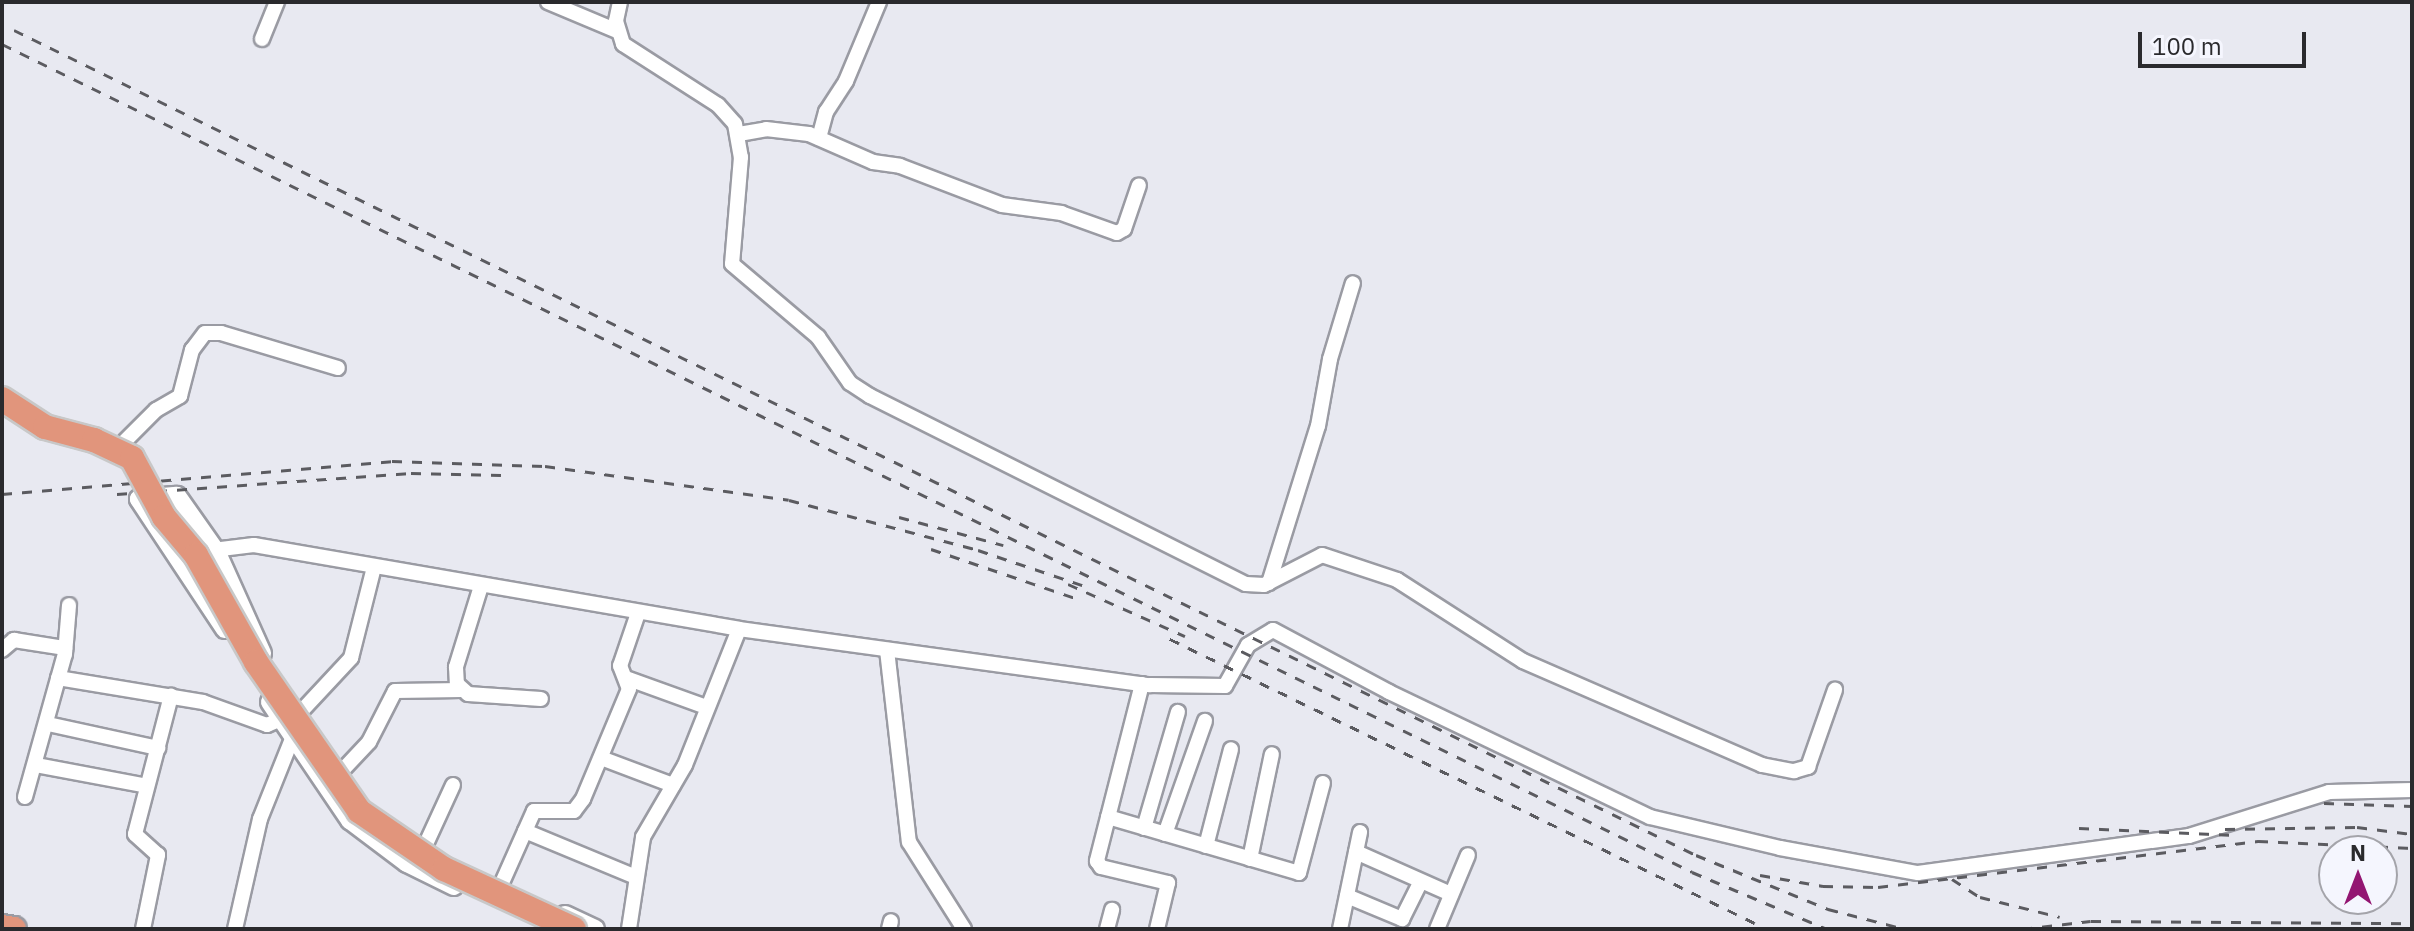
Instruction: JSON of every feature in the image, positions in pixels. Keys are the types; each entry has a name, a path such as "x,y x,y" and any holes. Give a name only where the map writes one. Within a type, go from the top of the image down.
{"highway":[{"path":"2,399 45,427 94,440 132,458 156,505 196,555 256,662 359,811 444,869 574,929"},
{"path":"2,927 14,929"}],"street":[{"path":"262,39 277,2"},
{"path":"548,2 617,31 634,53 718,105 739,134 732,264 818,337 850,383 976,452 1251,585 1269,583 1313,557 1348,560 1397,580 1531,665 1715,748 1786,771 1808,767 1835,690"},
{"path":"617,31 620,2"},
{"path":"819,138 826,112 846,81 879,2"},
{"path":"739,134 766,129 819,138 873,162 900,166 1002,205 1061,213 1117,233 1124,229 1139,185"},
{"path":"1269,583 1318,426 1330,359 1353,283"},
{"path":"125,441 156,410 180,396 192,350 205,333 221,333 338,368"},
{"path":"2,382 13,402 48,423 125,441 155,484 140,493"},
{"path":"2,409 44,433 115,452 289,718 363,804 425,846 595,929"},
{"path":"140,493 177,496 213,550 289,718 292,739 350,820 384,846 444,882 548,929"},
{"path":"213,550 254,545 739,629 1142,684 1225,686 1248,645 1262,632 1278,631 1389,692 1650,817 1780,848 1918,873 2189,836 2329,792 2412,790"},
{"path":"58,678 171,696 260,723 289,718 351,658 374,567"},
{"path":"462,690 456,667 481,586"},
{"path":"25,797 48,724 65,648 69,605"},
{"path":"501,885 537,808 564,812 578,807 629,689 620,666 638,613"},
{"path":"629,929 648,824 673,785 739,629"},
{"path":"2,650 14,640 65,648"},
{"path":"887,650 909,842 964,929"},
{"path":"626,678 706,707"},
{"path":"1142,684 1099,865 1169,885 1157,929"},
{"path":"338,775 369,742 395,691 462,690 541,699"},
{"path":"143,929 158,855 153,846 135,839 171,696"},
{"path":"1144,828 1178,712"},
{"path":"1165,834 1205,721"},
{"path":"48,724 158,748"},
{"path":"235,929 260,819 292,739"},
{"path":"1206,846 1231,749"},
{"path":"1250,859 1272,754"},
{"path":"601,758 673,785"},
{"path":"36,765 147,786"},
{"path":"1108,817 1303,872 1323,783"},
{"path":"425,846 453,785"},
{"path":"525,831 636,877"},
{"path":"1340,929 1360,832"},
{"path":"1356,852 1451,894"},
{"path":"1437,929 1468,855"},
{"path":"1347,896 1404,919 1421,881"},
{"path":"1107,929 1112,910"}],"railway":[{"path":"14,30 1696,855 1828,909 1905,929"},
{"path":"2,44 1692,872 1827,929"},
{"path":"2,494 392,461 545,466 789,500 978,550 1082,585"},
{"path":"117,494 411,473 501,475"},
{"path":"899,517 1003,545"},
{"path":"931,549 1078,599"},
{"path":"1068,584 1185,636"},
{"path":"1170,639 1767,929"},
{"path":"2324,803 2412,806"},
{"path":"2225,829 2357,827 2412,834"},
{"path":"2079,828 2235,835"},
{"path":"1760,875 1823,886 1878,887 2258,841 2412,848"},
{"path":"1952,879 1980,897 2060,917"},
{"path":"2022,929 2091,921 2412,923"}]}
